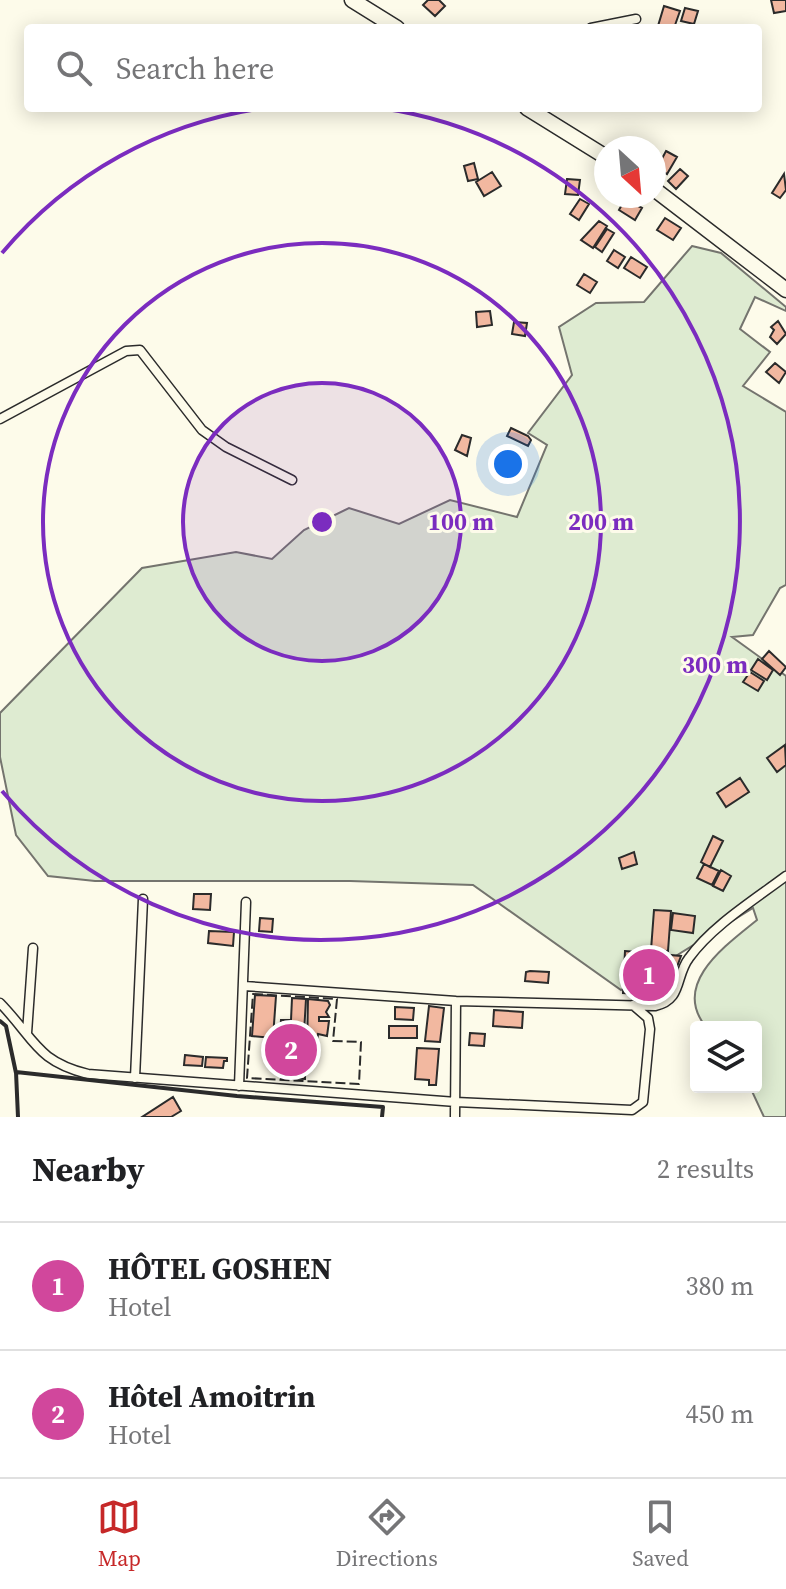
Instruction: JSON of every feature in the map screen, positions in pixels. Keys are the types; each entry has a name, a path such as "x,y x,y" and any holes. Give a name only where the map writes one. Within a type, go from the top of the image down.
{"main road":[{"path":"352,0 391,24"},
{"path":"533,112 594,150"},
{"path":"666,198 786,290"}],"street":[{"path":"611,24 636,19"},
{"path":"0,419 114,357 132,349 140,350 202,430 292,480"},
{"path":"244,986 456,1001 665,1004 676,995 687,960 786,876"},
{"path":"135,1078 143,899"},
{"path":"239,1086 246,902"},
{"path":"27,1033 33,948"},
{"path":"455,1117 456,1001"},
{"path":"0,1003 59,1067 88,1074 456,1102 639,1108 643,1102 650,1029 648,1018 633,1005"}],"green space":[{"path":"692,246 721,253 786,307 786,311 755,297 740,329 770,352 743,386 786,412 786,585 780,588 753,635 732,637 786,676 786,1117 764,1117 753,1093 762,1093 762,1021 703,1021 697,1011 695,996 698,981 718,954 757,920 753,908 621,990 473,885 350,881 95,881 48,876 16,835 0,757 0,713 142,568 236,552 272,559 304,530 349,508 399,524 450,500 517,517 547,445 528,433 572,375 559,327 596,303 644,302"}],"building":[{"path":"428,0 439,0 445,6 435,16 423,5"},
{"path":"771,0 786,0 786,11 774,13"},
{"path":"664,6 680,11 675,24 659,24"},
{"path":"685,8 698,11 694,24 681,21"},
{"path":"666,151 677,157 666,173"},
{"path":"474,163 478,179 468,181 464,166"},
{"path":"680,169 688,176 676,189 668,181"},
{"path":"492,172 501,186 484,196 476,182"},
{"path":"784,174 786,190 780,198 772,193"},
{"path":"567,179 580,180 578,195 565,194"},
{"path":"580,199 589,204 579,220 570,214"},
{"path":"620,208 642,208 635,220"},
{"path":"665,218 681,228 673,240 657,230"},
{"path":"599,221 607,226 593,248 581,240"},
{"path":"607,229 614,233 602,252 595,247"},
{"path":"614,250 625,257 618,268 607,261"},
{"path":"631,257 647,267 640,278 624,268"},
{"path":"584,274 597,282 590,293 577,285"},
{"path":"490,311 492,325 477,327 476,312"},
{"path":"778,321 786,334 777,344 770,337 774,330 771,327"},
{"path":"514,322 527,323 525,336 512,334"},
{"path":"775,363 786,372 779,383 766,372"},
{"path":"511,428 528,436 531,440 528,446 507,436"},
{"path":"462,435 471,438 467,456 455,450"},
{"path":"769,651 786,667 780,675 762,659"},
{"path":"758,659 773,670 767,680 751,670"},
{"path":"750,672 764,681 758,691 743,682"},
{"path":"785,745 786,765 777,772 767,758"},
{"path":"740,778 749,792 726,807 717,793"},
{"path":"713,836 723,841 710,867 701,862"},
{"path":"634,852 637,864 622,869 619,858"},
{"path":"704,864 719,871 712,885 697,878"},
{"path":"721,870 731,876 723,891 713,886"},
{"path":"194,894 211,894 210,910 193,909"},
{"path":"654,910 671,911 668,951 651,950"},
{"path":"673,913 695,916 693,933 671,930"},
{"path":"260,918 273,919 272,932 259,931"},
{"path":"209,931 234,932 233,946 208,943"},
{"path":"625,951 681,956 666,996 623,993"},
{"path":"526,972 549,972 548,983 525,981"},
{"path":"255,995 276,996 273,1038 252,1036"},
{"path":"292,998 306,999 304,1033 280,1032 281,1020 291,1020"},
{"path":"308,999 328,1001 330,1005 326,1012 329,1017 319,1017 319,1021 329,1021 327,1036 318,1034 316,1051 307,1049"},
{"path":"429,1006 444,1008 440,1042 425,1041"},
{"path":"395,1007 414,1008 413,1020 395,1019"},
{"path":"494,1010 523,1012 522,1028 493,1026"},
{"path":"389,1026 417,1026 417,1038 389,1038"},
{"path":"470,1033 485,1034 484,1046 469,1045"},
{"path":"282,1038 306,1039 305,1079 281,1078"},
{"path":"417,1048 439,1049 436,1085 429,1085 429,1080 415,1079"},
{"path":"185,1055 203,1057 202,1066 184,1065"},
{"path":"206,1057 227,1058 227,1061 224,1061 223,1068 205,1067"},
{"path":"173,1097 181,1111 171,1117 142,1117"}],"fence":[{"path":"253,994 337,999 333,1041 361,1042 359,1084 247,1078 253,994"}],"wall":[{"path":"0,1021 6,1026 16,1073"},
{"path":"18,1117 16,1072 237,1096 383,1107 382,1117"}],"place":[{"name":"HÔTEL GOSHEN","path":"649,975"},
{"name":"Hôtel Amoitrin","path":"291,1050"}]}
